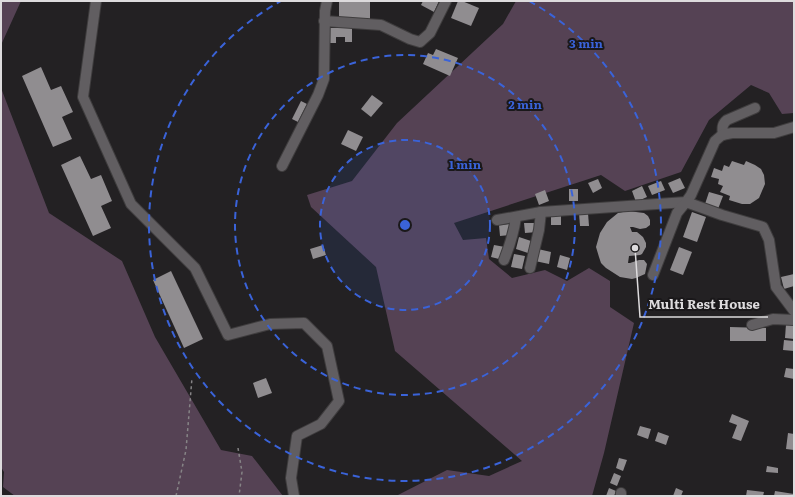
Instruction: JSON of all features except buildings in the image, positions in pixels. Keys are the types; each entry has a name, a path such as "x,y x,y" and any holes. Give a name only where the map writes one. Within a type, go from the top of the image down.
{"street":[{"path":"96,1 83,97 131,204 195,268 228,334 270,324 304,324 327,346 339,401 321,424 297,436 291,478 294,496"},
{"path":"282,166 318,95 324,79 324,22 327,1"},
{"path":"324,22 381,25 410,39 420,42 430,33 446,1"},
{"path":"723,135 722,128 727,120 755,108"},
{"path":"653,275 677,213 691,195 715,141 723,135 732,133 774,133 794,127"},
{"path":"497,220 541,212 686,202 722,215 763,227 769,240 776,287 794,311"},
{"path":"530,268 539,230 541,212"},
{"path":"504,260 510,244 516,217"},
{"path":"752,325 773,319 794,320"}],"path":[{"path":"176,496 186,450 192,378"},
{"path":"238,448 242,472 239,496"}],"shaded area":[{"path":"1,1 21,1 1,45"},
{"path":"516,1 794,1 794,113 782,114 769,93 751,85 709,120 681,172 625,191 601,175 454,223 463,240 486,238 489,259 512,278 545,270 567,281 589,268 610,281 610,307 634,323 604,453 592,496 396,496 447,470 489,476 522,461 395,351 376,267 311,207 307,195 352,181 397,123 503,24"},
{"path":"1,88 49,213 122,261 155,337 221,450 252,456 283,496 15,496 3,487 4,472 1,467"}],"place":[{"name":"Multi Rest House","path":"635,248"}]}
